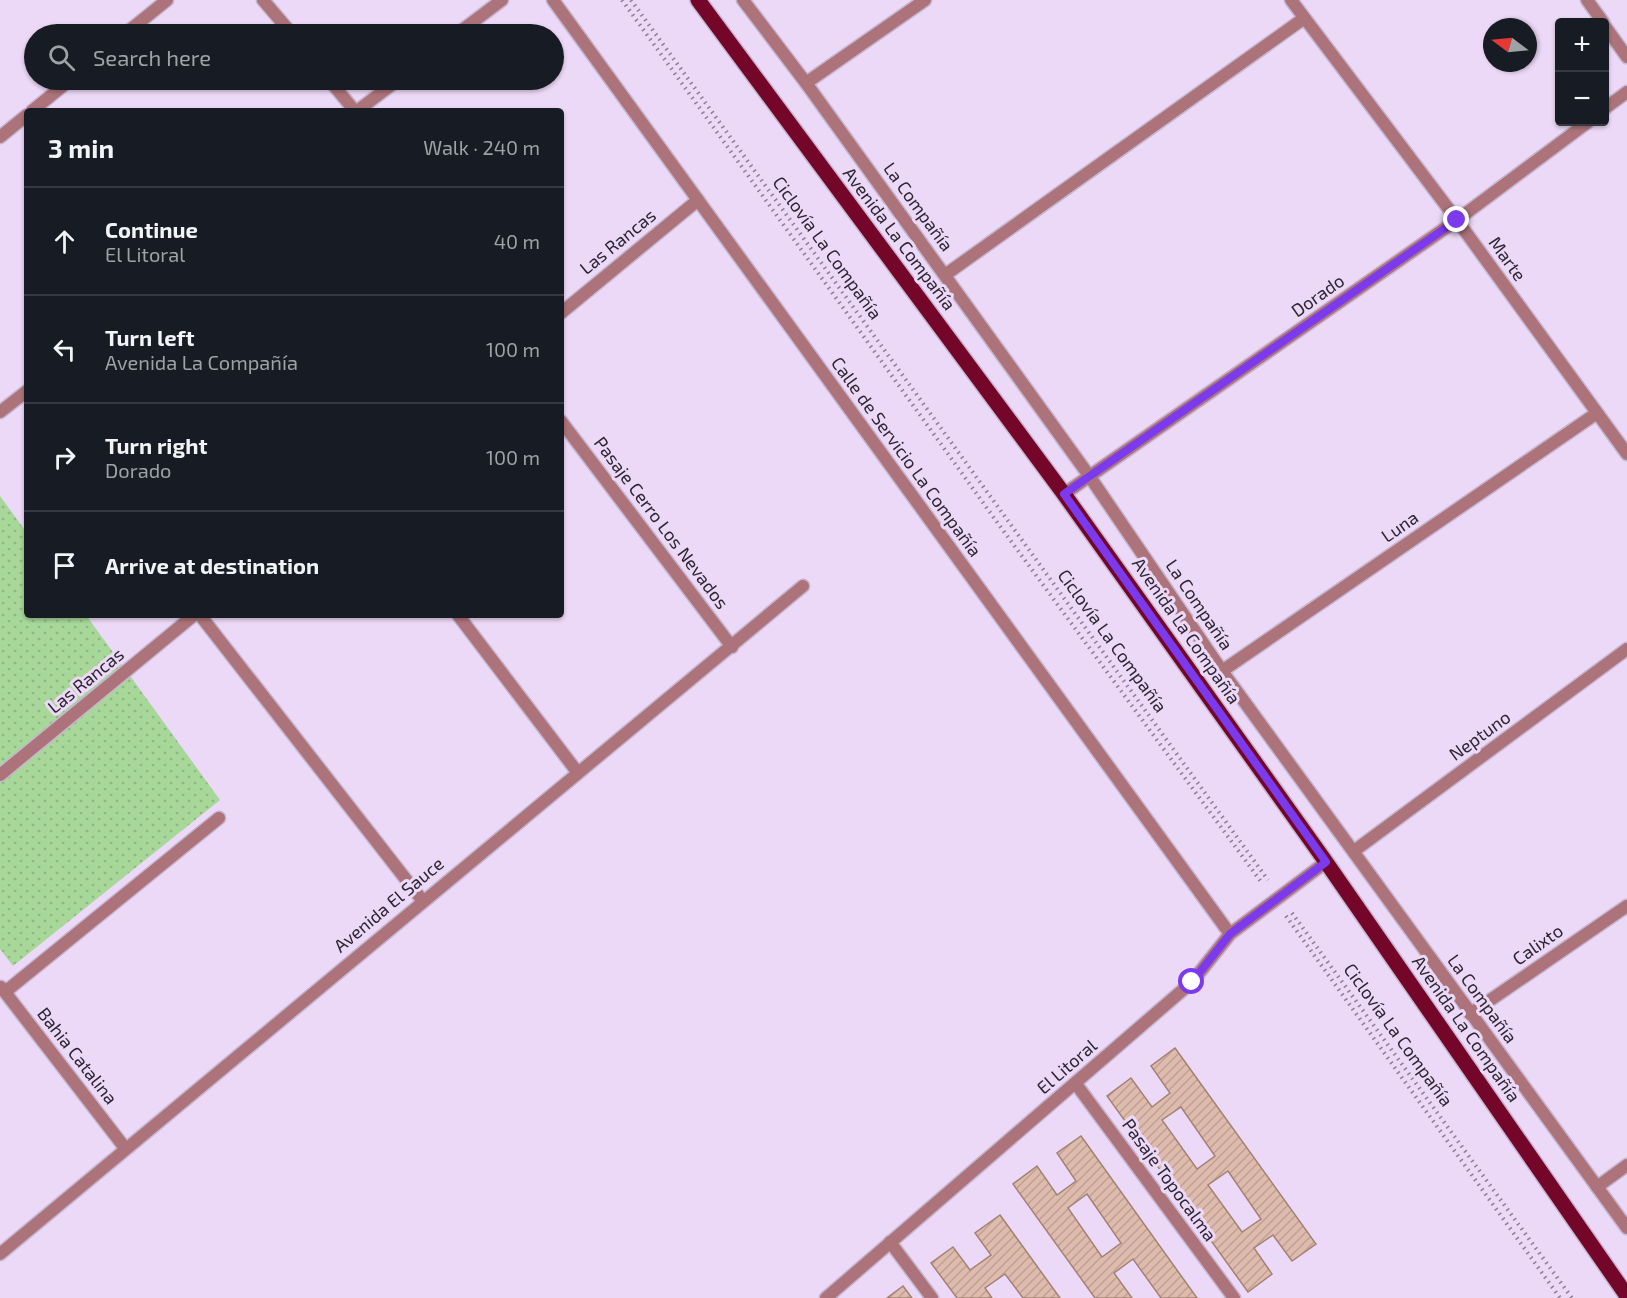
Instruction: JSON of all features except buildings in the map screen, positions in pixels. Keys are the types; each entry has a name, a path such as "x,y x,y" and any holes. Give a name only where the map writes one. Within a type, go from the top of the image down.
{"main road":[{"name":"Avenida La Compañía","path":"698,0 1064,494 1326,862 1627,1296"}],"street":[{"path":"137,24 167,0"},
{"path":"264,0 284,24"},
{"path":"470,24 502,0"},
{"name":"Calle de Servicio La Compañía","path":"553,0 1230,934"},
{"name":"La Compañía","path":"743,0 945,275 1090,477 1222,671 1627,1228"},
{"path":"806,83 925,0"},
{"name":"Marte","path":"1291,0 1303,19 1457,220 1627,454"},
{"path":"1587,0 1600,18"},
{"path":"945,275 1303,19"},
{"path":"1609,31 1627,57"},
{"path":"36,108 58,90"},
{"path":"338,90 353,108"},
{"path":"360,108 384,90"},
{"path":"1609,106 1627,92"},
{"path":"0,137 24,117"},
{"name":"Dorado","path":"1064,494 1457,220 1583,126"},
{"name":"Las Rancas","path":"564,311 698,200"},
{"path":"0,412 24,393"},
{"name":"Luna","path":"1222,671 1597,413"},
{"name":"Pasaje Cerro Los Nevados","path":"564,425 732,647"},
{"name":"Avenida El Sauce","path":"0,1254 422,900 732,647 803,586"},
{"name":"Las Rancas","path":"0,775 190,618"},
{"path":"202,618 422,900"},
{"path":"460,618 578,773"},
{"name":"Neptuno","path":"1354,851 1627,649"},
{"path":"2,989 219,818"},
{"name":"El Litoral","path":"826,1298 1192,982 1230,934 1326,862"},
{"name":"Calixto","path":"1470,1014 1627,906"},
{"name":"Bahia Catalina","path":"2,989 124,1148"},
{"name":"Pasaje Topocalma","path":"1076,1084 1234,1298"},
{"path":"1597,1187 1627,1165"},
{"path":"890,1242 932,1298"}],"path":[{"path":"622,0 994,518 1278,900 1560,1298"},
{"name":"Ciclovía La Compañía","path":"631,0 1278,900 1572,1298"}],"green space":[{"path":"0,496 24,529 24,618 88,618 220,800 13,966 0,949"}],"route":[{"path":"1192,982 1230,934 1326,862 1064,494 1457,220"}]}
